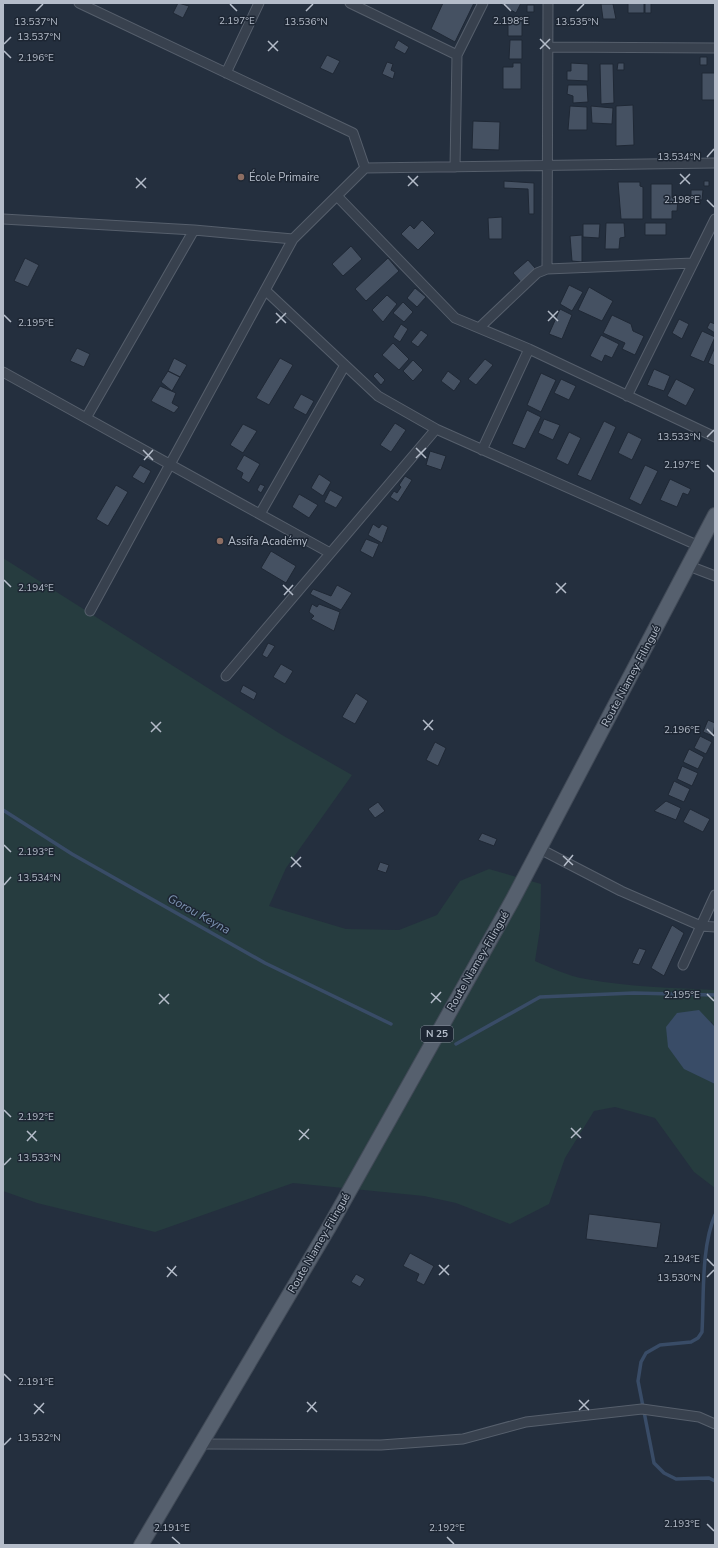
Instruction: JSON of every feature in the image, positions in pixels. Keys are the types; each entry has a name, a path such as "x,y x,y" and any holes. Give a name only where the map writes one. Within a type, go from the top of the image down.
{"main road":[{"name":"Route Niamey-Filingué","path":"141,1545 328,1229 540,849 715,514"}],"street":[{"path":"79,3 353,133 365,168"},
{"path":"226,73 259,3"},
{"path":"350,3 457,55"},
{"path":"455,167 457,55 483,3"},
{"path":"547,269 548,3"},
{"path":"548,47 715,48"},
{"path":"90,611 293,239 365,168 715,163"},
{"path":"337,196 455,318 529,350 715,437"},
{"path":"627,396 715,218"},
{"path":"3,219 194,230 293,239"},
{"path":"86,418 194,230"},
{"path":"479,328 537,273 547,269 693,263"},
{"path":"265,290 378,396 436,429 699,546"},
{"path":"482,450 529,350"},
{"path":"260,514 346,365"},
{"path":"3,372 330,552"},
{"path":"226,676 436,429"},
{"path":"689,566 715,576"},
{"path":"540,849 620,891 701,926 715,927"},
{"path":"683,965 715,895"},
{"path":"201,1444 381,1445 463,1439 526,1422 642,1409 699,1417 715,1424"}],"green space":[{"path":"3,558 282,735 352,775 286,868 269,906 346,929 399,930 437,915 460,881 489,869 541,884 540,929 535,961 560,972 602,982 650,987 715,990 715,1027 711,1021 704,1078 715,1084 715,1188 694,1172 655,1118 615,1107 594,1111 565,1158 549,1204 510,1224 456,1203 424,1196 293,1183 155,1232 37,1203 3,1191"}],"water":[{"path":"699,1010 715,1027 715,1084 684,1069 668,1047 666,1027 677,1013"}],"building":[{"path":"178,3 189,6 183,18 173,13"},
{"path":"443,3 474,3 455,42 431,29"},
{"path":"499,3 521,3 516,13"},
{"path":"628,3 644,3 644,13 628,13"},
{"path":"645,3 651,3 651,13 645,13"},
{"path":"601,4 613,4 616,19 603,19"},
{"path":"527,5 534,5 534,12 527,12"},
{"path":"508,21 522,21 522,36 508,36"},
{"path":"398,40 409,47 405,54 394,48"},
{"path":"510,40 522,40 522,59 509,59"},
{"path":"327,55 340,61 333,74 320,68"},
{"path":"700,57 707,57 707,65 700,65"},
{"path":"387,62 393,64 391,70 395,72 393,79 382,74"},
{"path":"513,63 521,63 521,89 503,89 503,67 513,67"},
{"path":"571,63 588,64 588,81 567,80 567,71 571,71"},
{"path":"618,63 624,63 624,70 617,70"},
{"path":"600,64 613,64 614,103 601,104"},
{"path":"702,73 715,73 715,100 702,100"},
{"path":"568,85 587,85 588,102 573,103 573,96 567,94"},
{"path":"633,105 634,145 616,146 616,106"},
{"path":"570,106 587,107 587,130 568,130"},
{"path":"591,106 613,108 612,124 592,123"},
{"path":"473,121 500,122 499,150 472,149"},
{"path":"504,181 534,183 534,214 529,214 528,189 504,188"},
{"path":"704,181 709,181 709,186 704,186"},
{"path":"618,182 640,182 640,186 643,187 643,219 621,219"},
{"path":"651,184 672,184 672,198 678,198 677,211 672,211 672,219 651,219"},
{"path":"691,190 703,190 702,200 691,199"},
{"path":"502,217 502,239 489,239 488,218"},
{"path":"422,220 435,233 418,250 401,234 410,225 414,229"},
{"path":"606,223 624,223 625,237 620,238 619,249 605,249"},
{"path":"645,223 666,223 666,235 645,235"},
{"path":"583,224 600,224 599,238 583,237"},
{"path":"582,235 582,262 572,261 570,236"},
{"path":"351,246 362,259 343,276 332,264"},
{"path":"25,258 39,265 28,287 14,281"},
{"path":"388,258 399,271 366,301 355,289"},
{"path":"528,260 535,268 521,282 513,273"},
{"path":"569,285 583,292 572,311 560,304"},
{"path":"589,287 613,301 602,321 578,310"},
{"path":"415,288 426,297 417,307 407,298"},
{"path":"387,295 397,304 383,322 372,310"},
{"path":"403,302 413,312 404,322 393,313"},
{"path":"560,309 572,315 562,339 549,334"},
{"path":"612,315 631,324 633,331 644,336 635,355 622,349 625,343 603,333"},
{"path":"679,319 689,324 682,339 672,333"},
{"path":"710,322 715,324 715,333 707,328"},
{"path":"401,324 408,329 400,342 393,337"},
{"path":"421,330 428,335 418,347 411,342"},
{"path":"702,331 715,337 704,362 690,356"},
{"path":"601,335 619,344 612,358 605,355 602,362 590,356"},
{"path":"393,343 409,359 399,370 382,355"},
{"path":"715,347 715,366 708,363"},
{"path":"77,348 90,354 84,367 70,361"},
{"path":"174,358 187,365 180,377 168,371"},
{"path":"280,358 293,365 269,405 256,398"},
{"path":"485,359 493,365 476,385 468,379"},
{"path":"413,360 423,370 413,381 403,371"},
{"path":"654,369 670,376 664,391 647,385"},
{"path":"168,371 180,377 172,391 161,382"},
{"path":"448,371 461,381 454,391 441,381"},
{"path":"377,372 385,380 381,385 373,376"},
{"path":"541,373 556,380 541,412 527,405"},
{"path":"561,379 576,386 569,400 554,393"},
{"path":"676,379 695,389 686,406 667,396"},
{"path":"160,386 176,393 172,403 179,407 174,413 151,401"},
{"path":"301,394 314,401 306,415 293,408"},
{"path":"527,410 541,417 525,449 512,444"},
{"path":"544,419 560,425 553,440 538,433"},
{"path":"604,421 616,427 591,481 577,475"},
{"path":"395,423 406,430 391,452 380,445"},
{"path":"243,424 257,431 243,453 230,445"},
{"path":"569,432 581,438 568,465 556,459"},
{"path":"628,432 642,439 632,460 618,453"},
{"path":"430,451 446,456 441,470 426,465"},
{"path":"244,455 260,464 249,483 241,478 243,473 236,469"},
{"path":"140,465 151,471 144,484 132,477"},
{"path":"645,465 658,471 641,505 629,499"},
{"path":"319,474 331,482 323,496 311,488"},
{"path":"405,476 412,480 398,502 390,497 394,491 397,493 401,487 399,485"},
{"path":"670,479 691,489 688,495 683,493 677,507 660,500"},
{"path":"260,484 265,486 261,493 257,490"},
{"path":"116,485 128,492 108,526 96,519"},
{"path":"330,490 343,497 336,508 324,502"},
{"path":"299,494 318,505 309,518 292,507"},
{"path":"373,524 379,528 382,524 388,527 382,543 368,535"},
{"path":"366,539 379,544 373,558 360,551"},
{"path":"271,551 296,566 286,583 261,568"},
{"path":"337,585 352,593 341,610 310,594 313,589 331,596"},
{"path":"312,604 317,607 319,604 340,612 334,631 311,619 314,616 309,612"},
{"path":"268,643 275,646 267,658 262,655"},
{"path":"281,664 293,671 285,684 273,677"},
{"path":"243,685 257,693 254,700 240,692"},
{"path":"356,693 368,701 355,724 342,717"},
{"path":"708,720 715,723 713,736 703,732"},
{"path":"700,736 712,742 706,754 694,748"},
{"path":"435,742 446,748 438,766 426,760"},
{"path":"689,749 704,757 698,769 683,762"},
{"path":"682,766 698,773 692,786 677,779"},
{"path":"674,781 690,789 684,802 668,795"},
{"path":"666,801 681,808 676,820 654,811"},
{"path":"378,802 385,811 375,818 368,809"},
{"path":"690,809 710,819 703,832 683,822"},
{"path":"482,833 497,839 494,846 478,840"},
{"path":"380,862 389,865 386,873 377,870"},
{"path":"672,925 684,933 664,976 651,968"},
{"path":"639,948 646,950 639,965 632,963"},
{"path":"589,1214 661,1223 657,1248 586,1239"},
{"path":"410,1253 434,1266 424,1285 416,1281 419,1274 403,1266"},
{"path":"356,1274 365,1279 360,1287 351,1282"}],"waterway":[{"name":"Gorou Keyna","path":"3,810 72,854 265,963 391,1024"},
{"path":"456,1044 540,997 634,993 715,995"},
{"path":"715,1215 707,1242 705,1257 702,1332 698,1338 691,1342 660,1345 646,1353 641,1362 638,1381 654,1463 664,1473 676,1479 709,1478 715,1481"}],"place":[{"name":"École Primaire","path":"241,177"},
{"name":"Assifa Académy","path":"220,541"}]}
